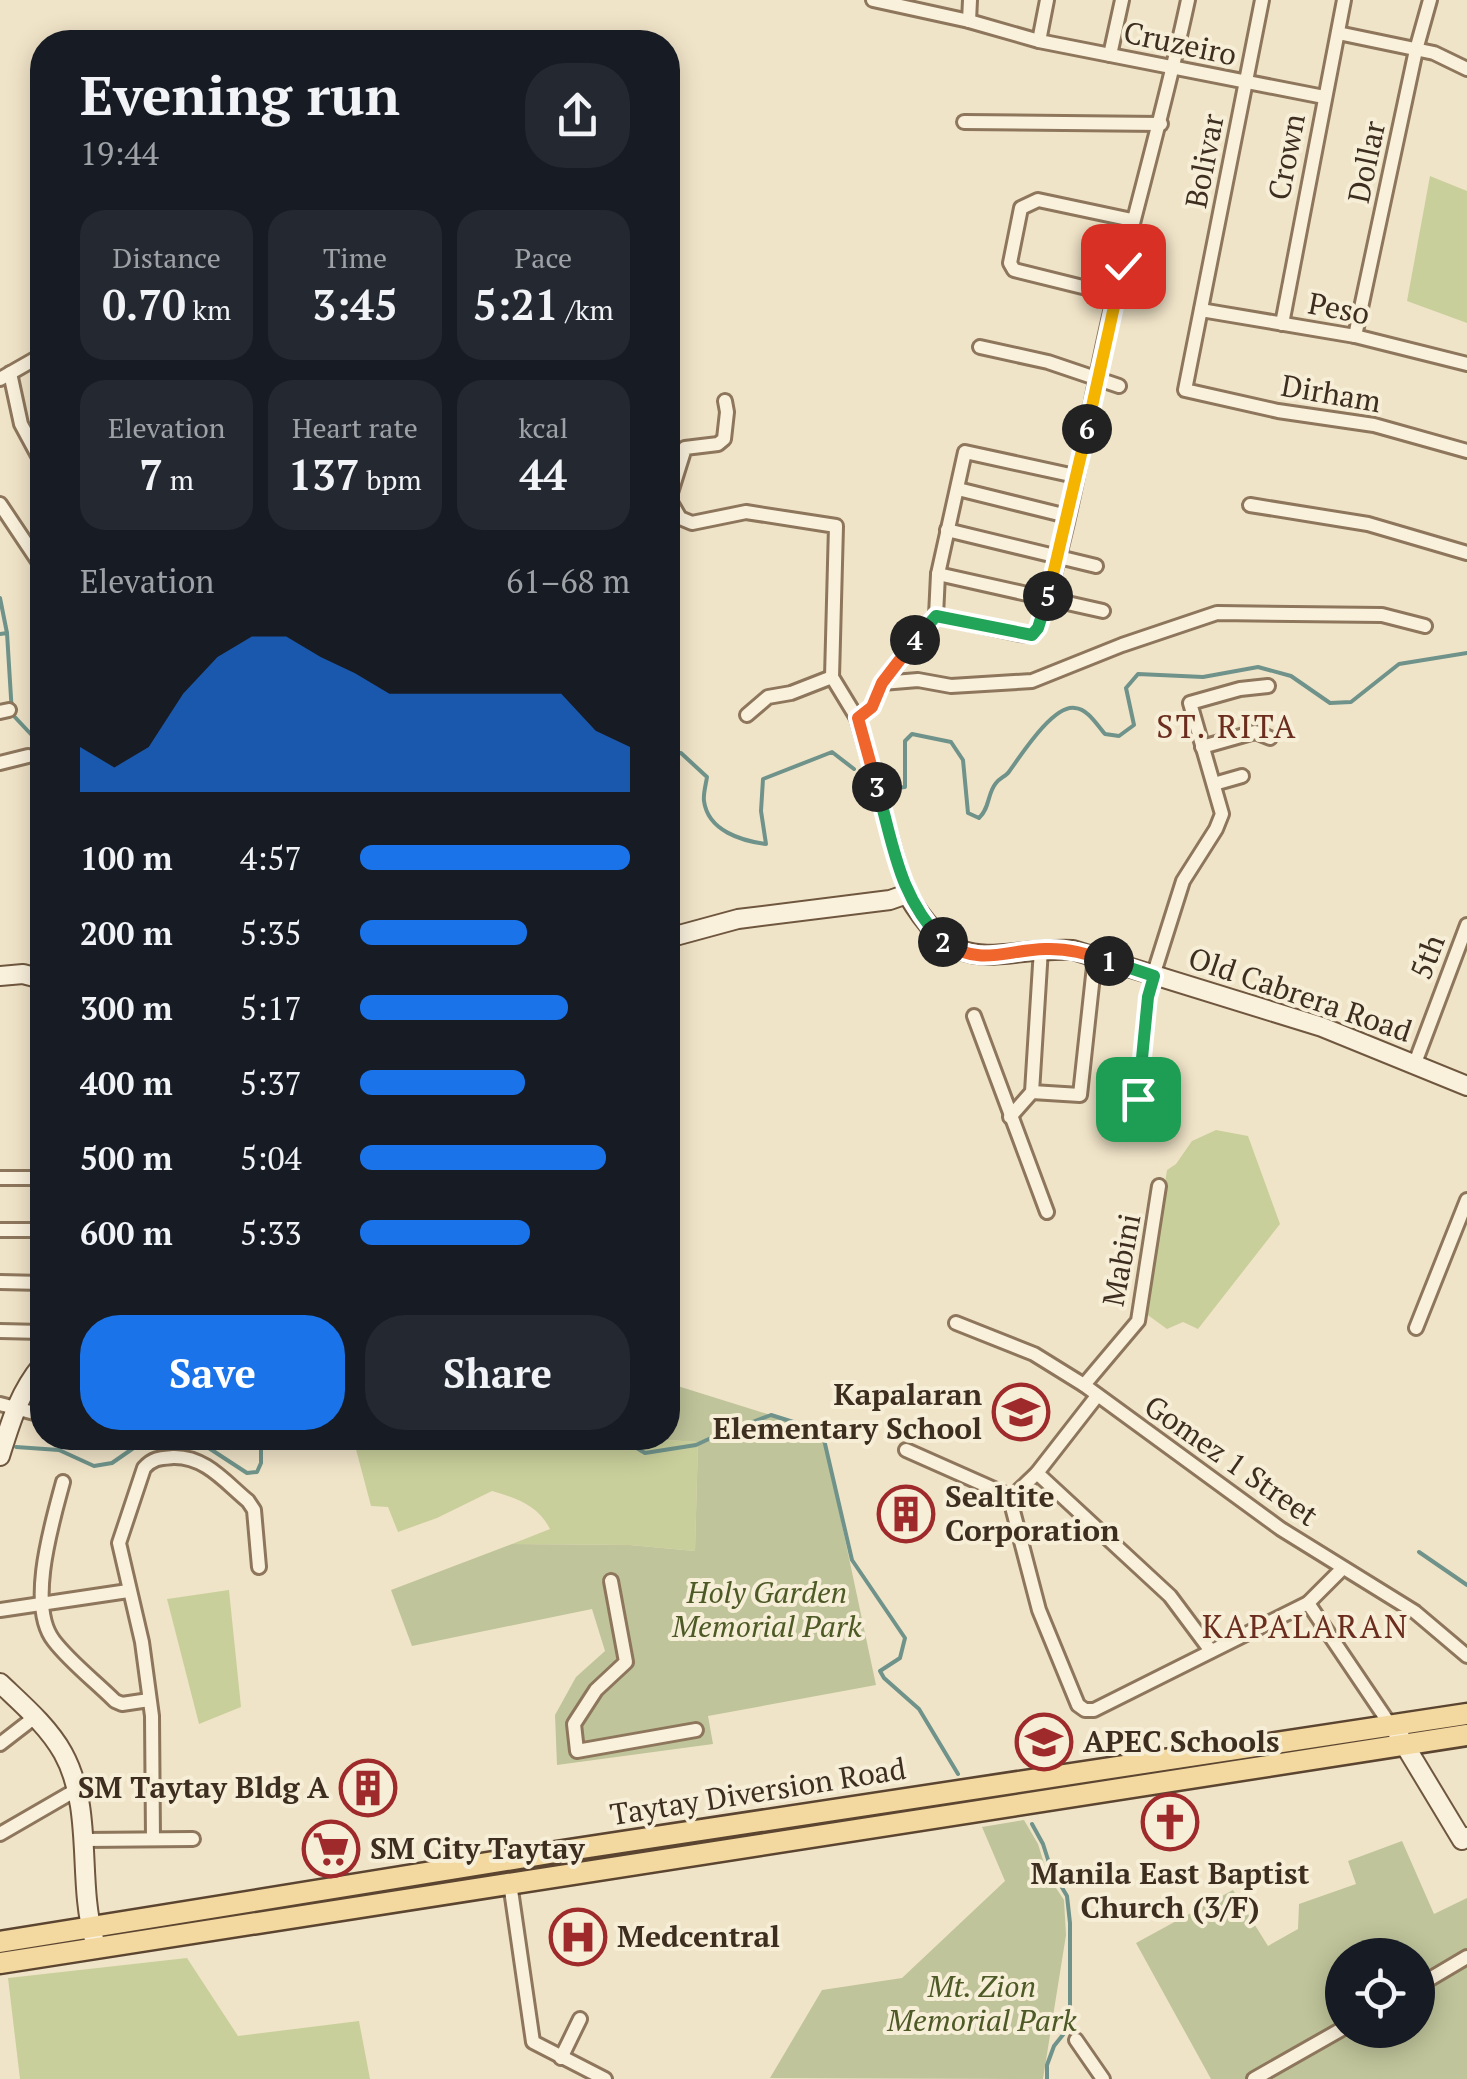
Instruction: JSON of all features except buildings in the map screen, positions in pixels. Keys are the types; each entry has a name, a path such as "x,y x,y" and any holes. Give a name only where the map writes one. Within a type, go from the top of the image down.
{"main road":[{"name":"Taytay Diversion Road","path":"0,1963 94,1937 1030,1780 1467,1714"},
{"name":"Taytay Diversion Road","path":"0,1942 94,1937 510,1883 1467,1736"},
{"path":"1030,1780 1033,1804"}],"street":[{"name":"Cruzeiro","path":"873,0 969,20 1039,40 1324,97"},
{"path":"969,20 970,0"},
{"path":"1039,40 1047,0"},
{"path":"1110,55 1122,0"},
{"path":"936,616 1032,635 1038,628 1058,557 1132,220 1162,117 1188,0"},
{"name":"Bolivar","path":"1185,390 1262,0"},
{"name":"Crown","path":"1282,324 1344,0"},
{"name":"Dollar","path":"1355,336 1430,0"},
{"path":"1338,33 1434,53 1467,68"},
{"path":"964,122 1162,117"},
{"path":"1115,295 1014,270 1010,264 1021,208 1038,200 1132,220"},
{"name":"Peso","path":"1201,310 1355,336 1467,364"},
{"path":"980,348 1048,362 1119,386"},
{"path":"30,362 5,376 30,441"},
{"name":"Dirham","path":"1185,390 1278,411 1374,426 1467,450"},
{"path":"680,464 685,448 718,444 724,439 725,401"},
{"path":"858,718 872,707 882,683 936,616 938,574 966,452 1075,476"},
{"path":"958,489 1066,516"},
{"path":"0,504 30,544"},
{"path":"1250,505 1368,524 1467,552"},
{"path":"680,518 692,523 746,512 836,526 832,677 858,718 907,894 890,900 738,919 680,935"},
{"path":"947,530 1096,566"},
{"path":"938,574 1102,610"},
{"path":"882,683 918,680 950,686 1032,681 1122,645 1217,614 1382,615 1425,626"},
{"path":"747,716 768,697 791,693 832,677"},
{"path":"1138,1099 1148,997 1154,976 1183,881 1222,814 1190,703 1240,689 1268,686"},
{"path":"1202,747 1255,732 1270,738"},
{"path":"0,763 28,756"},
{"path":"1214,784 1242,776"},
{"name":"Old Cabrera Road","path":"907,894 922,920 946,944 972,956 1073,950 1322,1027 1467,1086"},
{"name":"5th","path":"1415,1063 1467,924"},
{"path":"1010,1117 1032,1092 1041,949"},
{"path":"1032,1092 1080,1095 1095,956"},
{"path":"0,976 30,976"},
{"path":"974,1016 1047,1212"},
{"path":"0,1178 30,1178"},
{"name":"Mabini","path":"1084,1385 1138,1321 1160,1186"},
{"path":"1416,1328 1467,1200"},
{"path":"0,1230 30,1230"},
{"path":"0,1282 30,1283"},
{"name":"Gomez 1 Street","path":"956,1323 1034,1354 1084,1385 1281,1529 1415,1612 1467,1656"},
{"path":"0,1331 30,1332"},
{"path":"0,1456 7,1406 30,1379"},
{"path":"1012,1497 1037,1473 1097,1396"},
{"path":"906,1450 1012,1497"},
{"path":"153,1839 150,1700 120,1536 144,1468 157,1459 196,1459 248,1501 254,1510 259,1568"},
{"path":"1037,1473 1170,1596 1212,1651"},
{"path":"63,1482 42,1566 42,1603 54,1641 115,1701 122,1704 150,1700"},
{"path":"1012,1497 1039,1610 1078,1704 1085,1710 1094,1710 1308,1602 1343,1568"},
{"path":"611,1580 626,1662 596,1690 574,1724 577,1751 696,1730"},
{"path":"0,1610 128,1592"},
{"path":"1308,1602 1406,1746 1465,1843"},
{"path":"0,1682 64,1754 76,1790 94,1937"},
{"path":"0,1744 35,1717"},
{"path":"0,1834 76,1790"},
{"path":"84,1840 193,1839"},
{"path":"510,1883 534,2042 584,2074 605,2079"},
{"path":"1435,1976 1467,1957"},
{"path":"561,2058 580,2019"},
{"path":"1254,2079 1325,2039"},
{"path":"1076,2040 1103,2079"}],"green space":[{"path":"1430,176 1467,191 1467,323 1407,301"},
{"path":"1216,1130 1248,1136 1280,1224 1198,1329 1183,1322 1167,1329 1145,1313 1167,1170 1192,1141"},
{"name":"Holy Garden Memorial Park","path":"680,1387 822,1431 876,1685 708,1716 713,1744 557,1765 555,1715 576,1677 605,1651 592,1609 412,1646 391,1590 512,1544 630,1545 695,1551 698,1442 680,1441"},
{"path":"680,1441 698,1442 695,1551 630,1545 512,1544 550,1529 533,1508 492,1491 398,1532 388,1507 371,1506 356,1450 680,1450"},
{"path":"229,1590 241,1707 199,1724 167,1599"},
{"name":"Mt. Zion Memorial Park","path":"1024,1820 1038,1844 1048,1876 1064,1900 1066,1935 1043,2079 770,2078 822,1990 902,1978 1005,1881 982,1827"},
{"path":"1402,1841 1434,1914 1467,1898 1467,2079 1211,2079 1136,1943 1233,1890 1268,1946 1298,1929 1299,1904 1356,1884 1348,1861"},
{"path":"187,1958 238,2036 359,2021 370,2079 20,2079 8,1978"}],"waterway":[{"path":"0,598 7,633"},
{"path":"0,634 7,633 12,714 30,733"},
{"path":"891,789 905,787 905,741 912,734 951,742 963,760 968,813 979,818 996,783 1057,714 1080,709 1105,734 1119,736 1134,725 1126,688 1138,674 1203,677 1258,667 1291,676 1330,703 1351,702 1399,664 1467,653"},
{"path":"680,753 707,777 704,801 712,820 728,833 766,844 761,811 763,779 832,752 854,769"},
{"path":"742,1426 771,1415 822,1431 852,1560 905,1638 900,1658 880,1671 919,1709 958,1774"},
{"path":"680,1448 711,1438"},
{"path":"16,1447 30,1448"},
{"path":"59,1450 94,1466 112,1463 131,1450"},
{"path":"212,1450 247,1473 257,1472 261,1450"},
{"path":"640,1450 664,1450"},
{"path":"1419,1552 1467,1585"},
{"path":"1032,1824 1067,1896 1070,1923 1070,2026 1054,2046 1047,2079"}],"place":[{"name":"Kapalaran Elementary School","path":"1021,1412"},
{"name":"Sealtite Corporation","path":"906,1514"},
{"name":"APEC Schools","path":"1044,1742"},
{"name":"SM Taytay Bldg A","path":"368,1788"},
{"name":"Manila East Baptist Church (3/F)","path":"1170,1822"},
{"name":"SM City Taytay","path":"331,1849"},
{"name":"Medcentral","path":"578,1937"}],"district":[{"name":"ST. RITA","path":"1227,727"},
{"name":"KAPALARAN","path":"1306,1627"}],"route":[{"path":"1123,266 1048,600 1038,628 1032,635 1020,634 936,616 882,683 878,700 858,718 907,894 922,920 946,944 972,956 993,957 1041,949 1073,950 1154,976 1148,997 1138,1099"}]}
